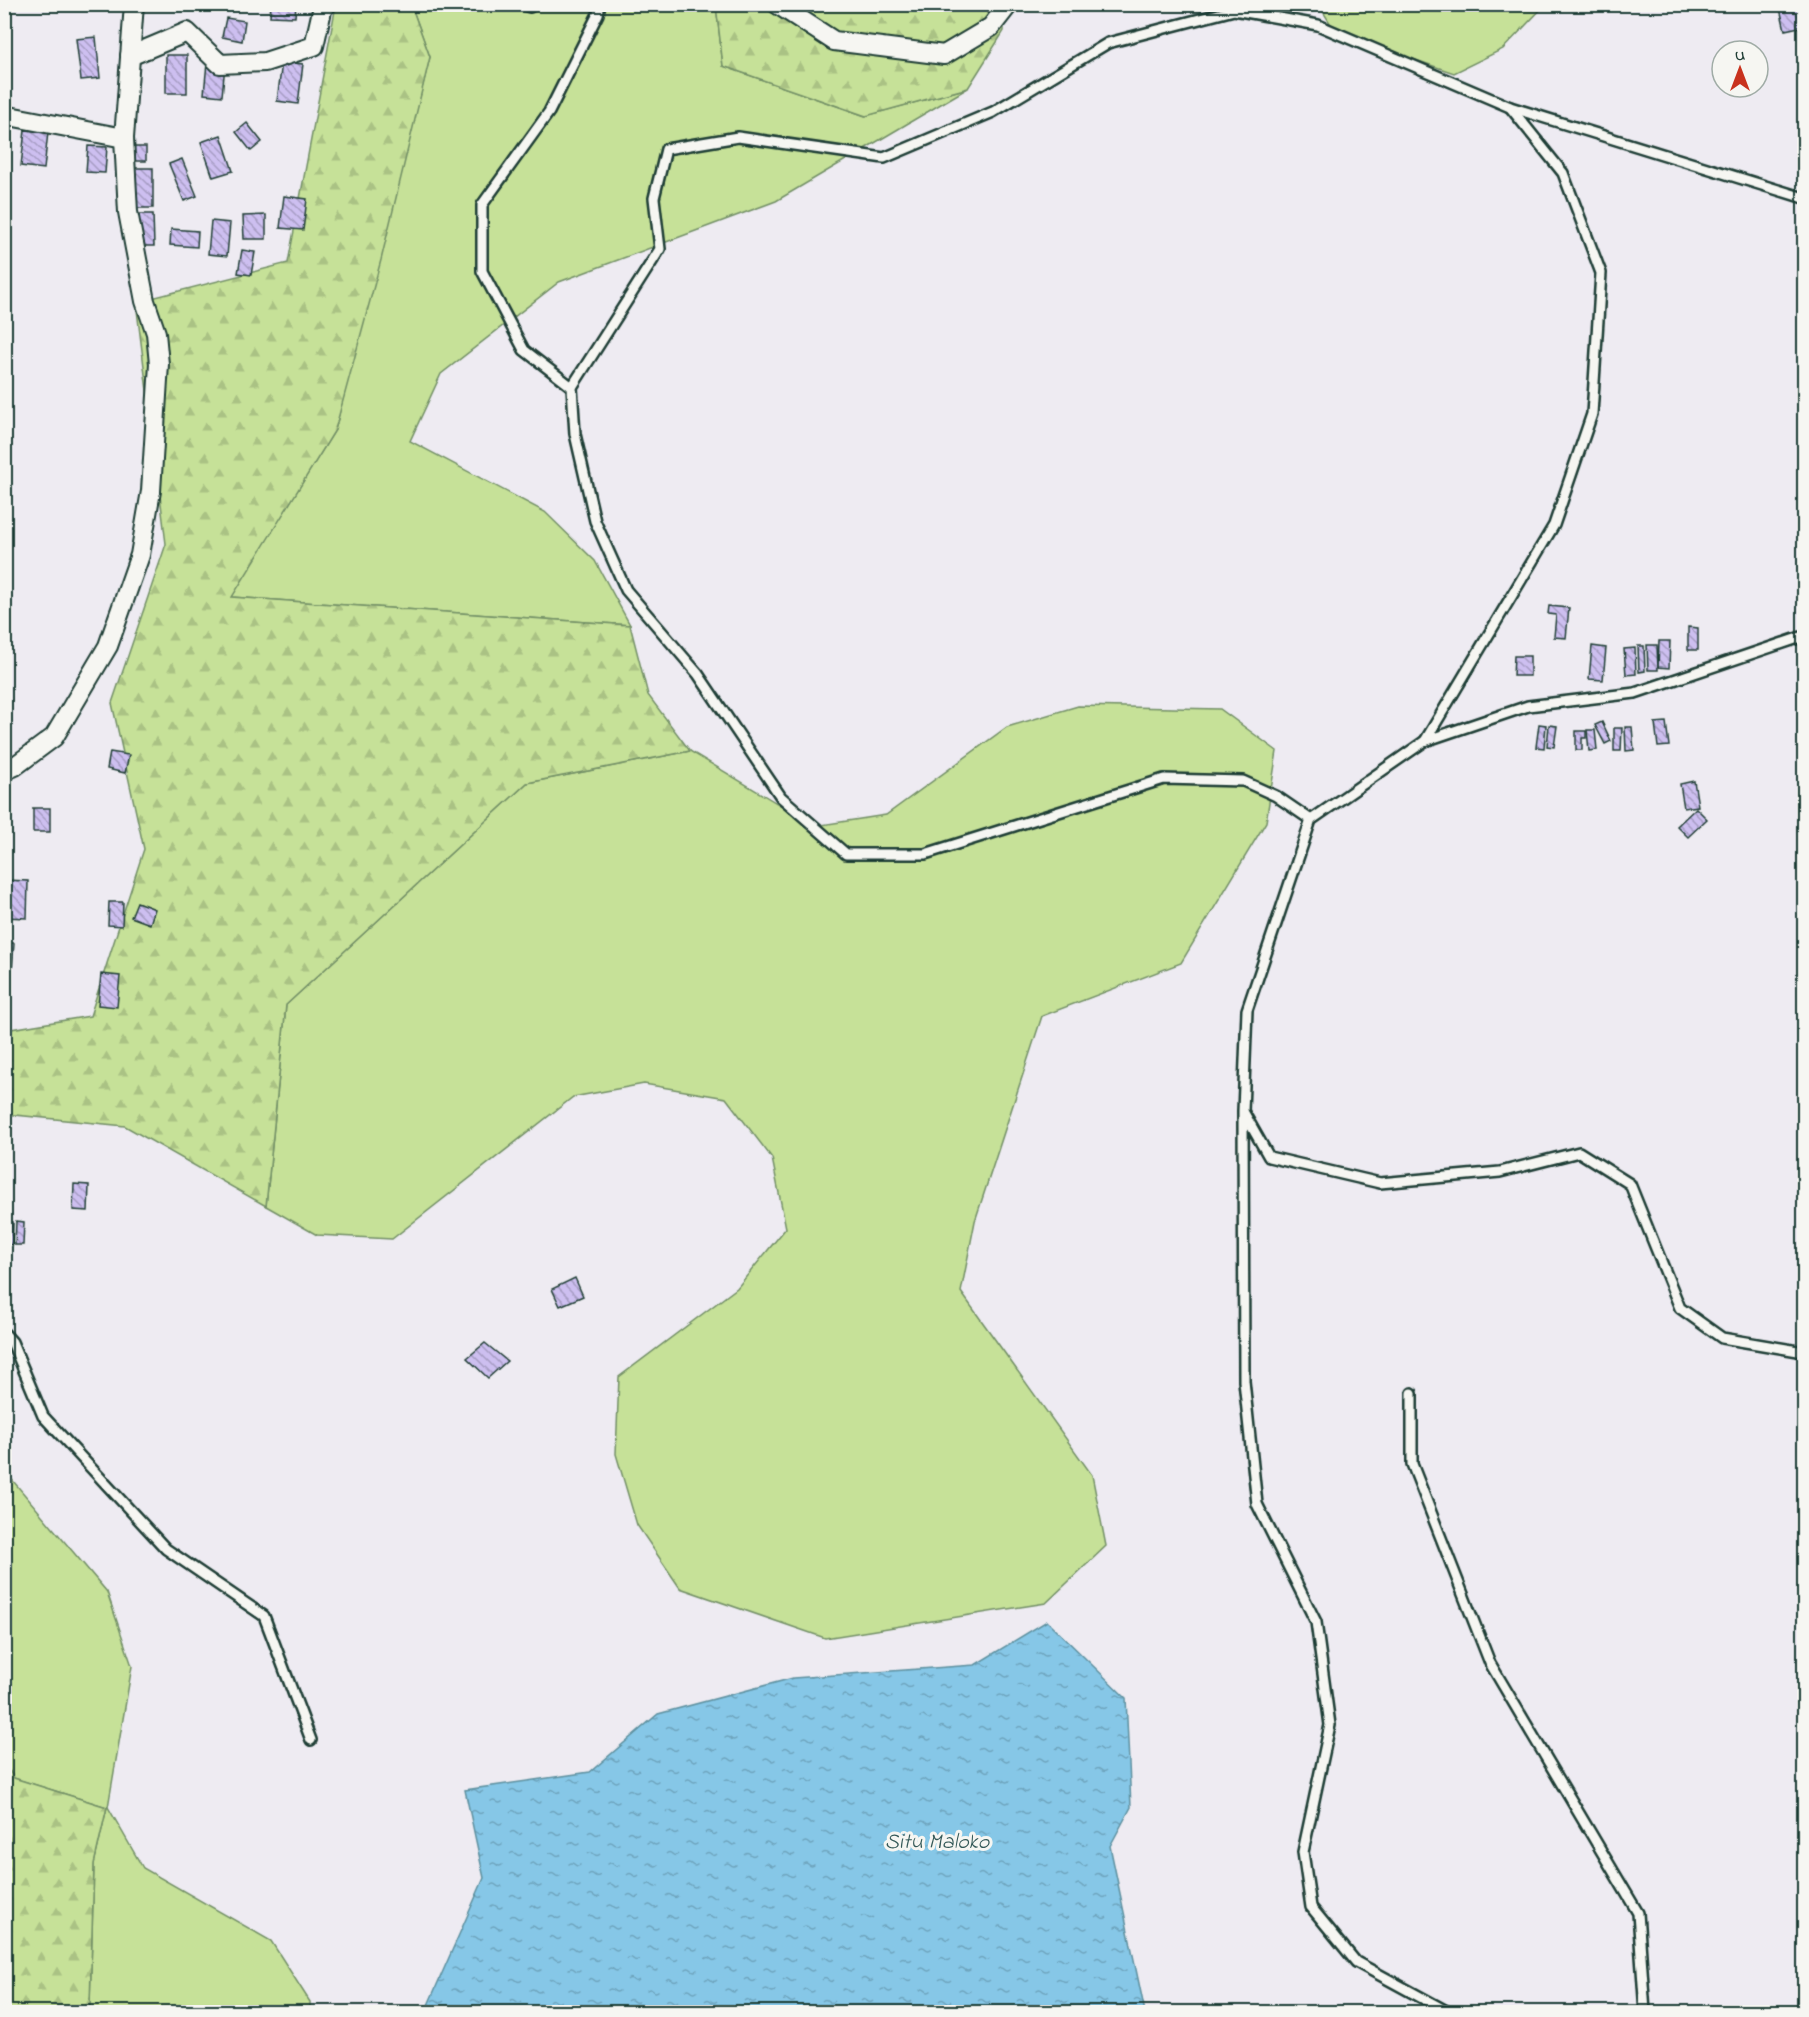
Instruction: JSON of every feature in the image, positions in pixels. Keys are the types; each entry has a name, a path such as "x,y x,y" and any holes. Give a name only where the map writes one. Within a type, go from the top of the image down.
{"street":[{"path":"4,771 15,766 54,737 108,646 140,555 151,491 159,364 156,333 145,301 128,212 124,138 134,4"},
{"path":"130,56 187,32 220,64 265,62 314,46 323,6 327,4"},
{"path":"777,4 834,41 944,55 992,27 1009,4"},
{"path":"4,115 124,138"}],"lane":[{"path":"519,4 530,6 534,4"},
{"path":"572,387 524,350 482,271 482,205 549,112 598,14 600,4"},
{"path":"1311,820 1276,796 1243,781 1164,778 925,854 846,854 781,797 698,674 626,590 594,521 575,434 572,387 660,249 654,198 666,149 738,137 884,158 993,112 1108,43 1233,7 1318,25 1510,106 1804,198"},
{"path":"1425,741 1554,525 1592,414 1601,273 1563,173 1510,106"},
{"path":"1448,2013 1356,1962 1311,1907 1303,1852 1330,1725 1316,1622 1257,1504 1244,1381 1243,1111 1247,1010 1311,820 1425,741 1528,706 1635,693 1804,636"},
{"path":"1243,1111 1269,1157 1380,1183 1500,1172 1579,1152 1630,1184 1680,1308 1722,1338 1804,1352"},
{"path":"4,1333 12,1342 43,1416 166,1549 264,1616 311,1740"},
{"path":"1412,1393 1412,1464 1490,1663 1638,1913 1645,2013"}],"green space":[{"path":"336,5 411,5 430,57 381,260 335,430 232,597 630,625 648,695 690,751 527,783 286,1005 266,1206 125,1126 5,1114 5,1030 90,1016 144,849 112,703 166,544 136,302 288,263"},
{"path":"411,5 716,5 723,66 865,116 968,88 776,201 559,282 441,374 410,441 545,512 595,561 630,625 231,597 335,430 430,57"},
{"path":"716,5 1004,5 1004,31 968,88 866,116 723,66"},
{"path":"1319,5 1545,5 1503,49 1454,73 1336,33"},
{"path":"1078,706 1220,709 1277,751 1266,822 1181,963 1042,1016 975,1221 961,1292 1092,1475 1106,1546 1046,1603 825,1638 680,1588 637,1525 616,1454 619,1377 737,1288 786,1228 772,1158 726,1098 644,1084 573,1097 392,1239 317,1235 266,1206 286,1005 527,783 690,751 815,826 886,815 1007,727"},
{"path":"4,1393 8,1401 8,1475 107,1592 132,1666 108,1807 143,1868 271,1941 310,2002 310,2012 88,2012 94,1864 107,1807 13,1778 5,1763"},
{"path":"4,1763 14,1778 107,1807 94,1864 88,2012 5,2012"}],"water":[{"name":"Situ Maloko","path":"1047,1621 1126,1698 1131,1807 1110,1846 1145,2012 425,2012 484,1878 465,1790 590,1772 658,1714 793,1678 975,1665"}],"building":[{"path":"271,4 296,4 295,17 270,16"},
{"path":"1779,4 1804,4 1804,26 1785,30"},
{"path":"226,18 245,21 242,41 222,37"},
{"path":"96,37 100,78 81,80 76,39"},
{"path":"166,55 187,55 187,93 166,93"},
{"path":"282,62 303,64 298,104 277,101"},
{"path":"207,63 225,65 222,96 204,94"},
{"path":"247,123 262,142 251,151 236,132"},
{"path":"25,130 48,132 44,169 21,166"},
{"path":"221,135 233,171 213,177 201,142"},
{"path":"88,146 107,147 105,173 86,172"},
{"path":"130,147 146,147 146,161 130,161"},
{"path":"182,159 197,196 184,201 169,164"},
{"path":"132,168 153,168 153,208 132,208"},
{"path":"284,196 307,199 303,230 280,228"},
{"path":"134,214 153,214 154,246 135,246"},
{"path":"266,215 266,239 244,239 243,216"},
{"path":"211,221 230,223 227,256 208,254"},
{"path":"171,229 198,231 197,247 170,245"},
{"path":"242,250 255,252 251,275 238,273"},
{"path":"1549,606 1569,608 1566,638 1554,637 1556,615 1548,614"},
{"path":"1688,627 1698,628 1698,650 1688,650"},
{"path":"1659,641 1670,641 1669,668 1658,667"},
{"path":"1647,645 1657,645 1658,670 1648,670"},
{"path":"1592,646 1606,648 1603,680 1589,679"},
{"path":"1638,646 1644,646 1645,671 1639,672"},
{"path":"1635,648 1636,674 1626,675 1624,649"},
{"path":"1514,656 1530,656 1530,676 1513,676"},
{"path":"1602,722 1611,741 1605,744 1595,725"},
{"path":"1666,722 1669,746 1658,747 1655,723"},
{"path":"1539,724 1546,725 1544,748 1536,747"},
{"path":"1549,725 1557,726 1554,747 1547,746"},
{"path":"1625,727 1632,727 1634,750 1626,751"},
{"path":"1614,728 1622,728 1621,751 1614,751"},
{"path":"1587,730 1595,730 1597,750 1589,751"},
{"path":"1576,731 1586,731 1586,738 1582,738 1582,750 1576,750"},
{"path":"110,752 129,755 125,773 107,769"},
{"path":"1694,781 1698,806 1684,808 1680,784"},
{"path":"33,808 50,808 50,832 33,832"},
{"path":"1696,808 1707,819 1688,837 1677,826"},
{"path":"4,880 28,881 27,918 4,917"},
{"path":"109,902 123,902 122,926 108,925"},
{"path":"137,902 155,909 150,924 131,917"},
{"path":"4,943 14,943 12,971 4,970"},
{"path":"101,974 120,976 117,1007 98,1005"},
{"path":"74,1184 89,1185 88,1211 73,1210"},
{"path":"16,1221 24,1222 23,1245 15,1245"},
{"path":"6,1222 13,1222 12,1245 5,1244"},
{"path":"575,1278 583,1296 560,1306 552,1289"},
{"path":"485,1343 507,1361 488,1378 467,1358"}]}
